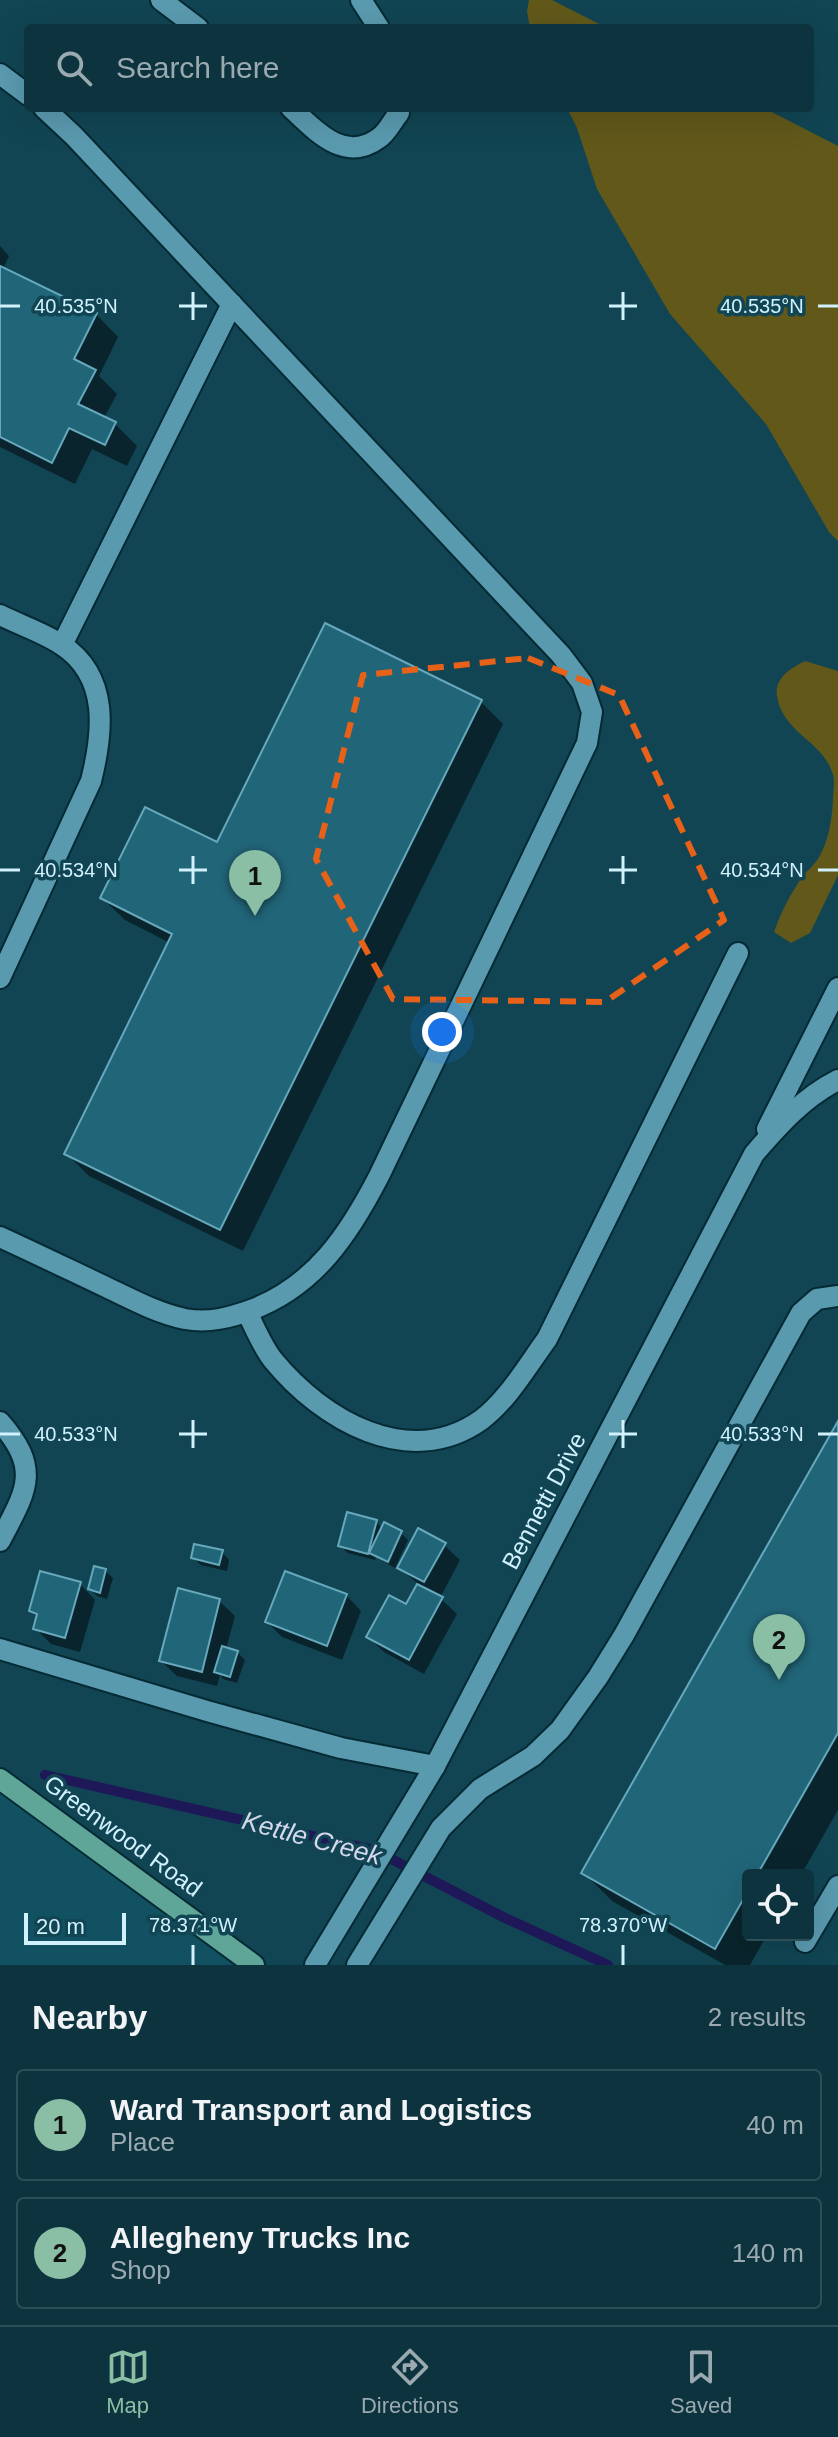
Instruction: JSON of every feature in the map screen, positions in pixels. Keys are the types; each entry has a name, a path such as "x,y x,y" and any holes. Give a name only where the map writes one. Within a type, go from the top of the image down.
{"main road":[{"name":"Greenwood Road","path":"0,1779 254,1965"}],"lane":[{"path":"161,0 193,24"},
{"path":"361,0 376,24"},
{"path":"0,74 24,92"},
{"path":"0,1237 151,1309 186,1319 217,1321 247,1312 278,1300 306,1278 332,1252 357,1219 587,743 592,712 582,683 561,655 48,112"},
{"path":"295,112 327,141 356,149 380,138 399,112"},
{"path":"62,645 232,304"},
{"path":"0,615 62,645 85,666 97,690 101,722 91,781 0,978"},
{"path":"247,1312 271,1358 298,1387 320,1406 363,1429 385,1439 413,1442 450,1436 482,1419 513,1386 547,1339 738,953"},
{"path":"754,1154 838,988"},
{"name":"Bennetti Drive","path":"315,1965 435,1766 754,1154 786,1117 822,1088 838,1080"},
{"path":"357,1965 441,1828 470,1797 533,1756 560,1730 624,1635 801,1313 817,1299 838,1296"},
{"path":"0,1422 16,1441 26,1466 22,1495 0,1541"},
{"path":"0,1649 341,1748 435,1766"},
{"path":"805,1942 838,1886"}],"highlighted area":[{"path":"528,658 619,695 724,920 605,1002 393,999 316,859 363,675"}],"shaded area":[{"path":"529,0 552,0 599,24 529,24"},
{"path":"569,112 772,112 838,146 838,541 829,532 766,424 670,314 597,189"},
{"path":"805,661 838,671 838,875 810,933 791,943 774,932 794,890 825,845 831,822 834,787 828,763 787,720 777,696 781,679"},
{"path":"0,1771 254,1965 0,1965"}],"building":[{"path":"0,266 97,313 74,359 96,370 78,404 116,422 105,445 69,428 52,463 0,437"},
{"path":"325,623 482,700 220,1230 64,1154 172,934 100,898 145,807 217,842"},
{"path":"838,1421 838,1733 760,1869 742,1869 742,1902 715,1949 581,1873"},
{"path":"347,1512 377,1520 368,1554 338,1546"},
{"path":"384,1522 402,1531 388,1562 369,1553"},
{"path":"418,1528 446,1543 424,1582 397,1568"},
{"path":"194,1544 223,1550 219,1565 191,1558"},
{"path":"94,1566 106,1569 100,1593 88,1589"},
{"path":"40,1571 81,1582 65,1638 33,1629 37,1614 29,1611"},
{"path":"285,1571 347,1594 327,1646 265,1622"},
{"path":"417,1584 443,1597 409,1660 366,1637 389,1595 406,1604"},
{"path":"178,1588 220,1599 202,1672 159,1661"},
{"path":"222,1646 238,1651 230,1677 214,1672"}],"waterway":[{"name":"Kettle Creek","path":"45,1775 374,1850 505,1918 608,1965"}],"place":[{"name":"Ward Transport and Logistics","path":"255,916"},
{"name":"Allegheny Trucks Inc","path":"779,1680"}]}
